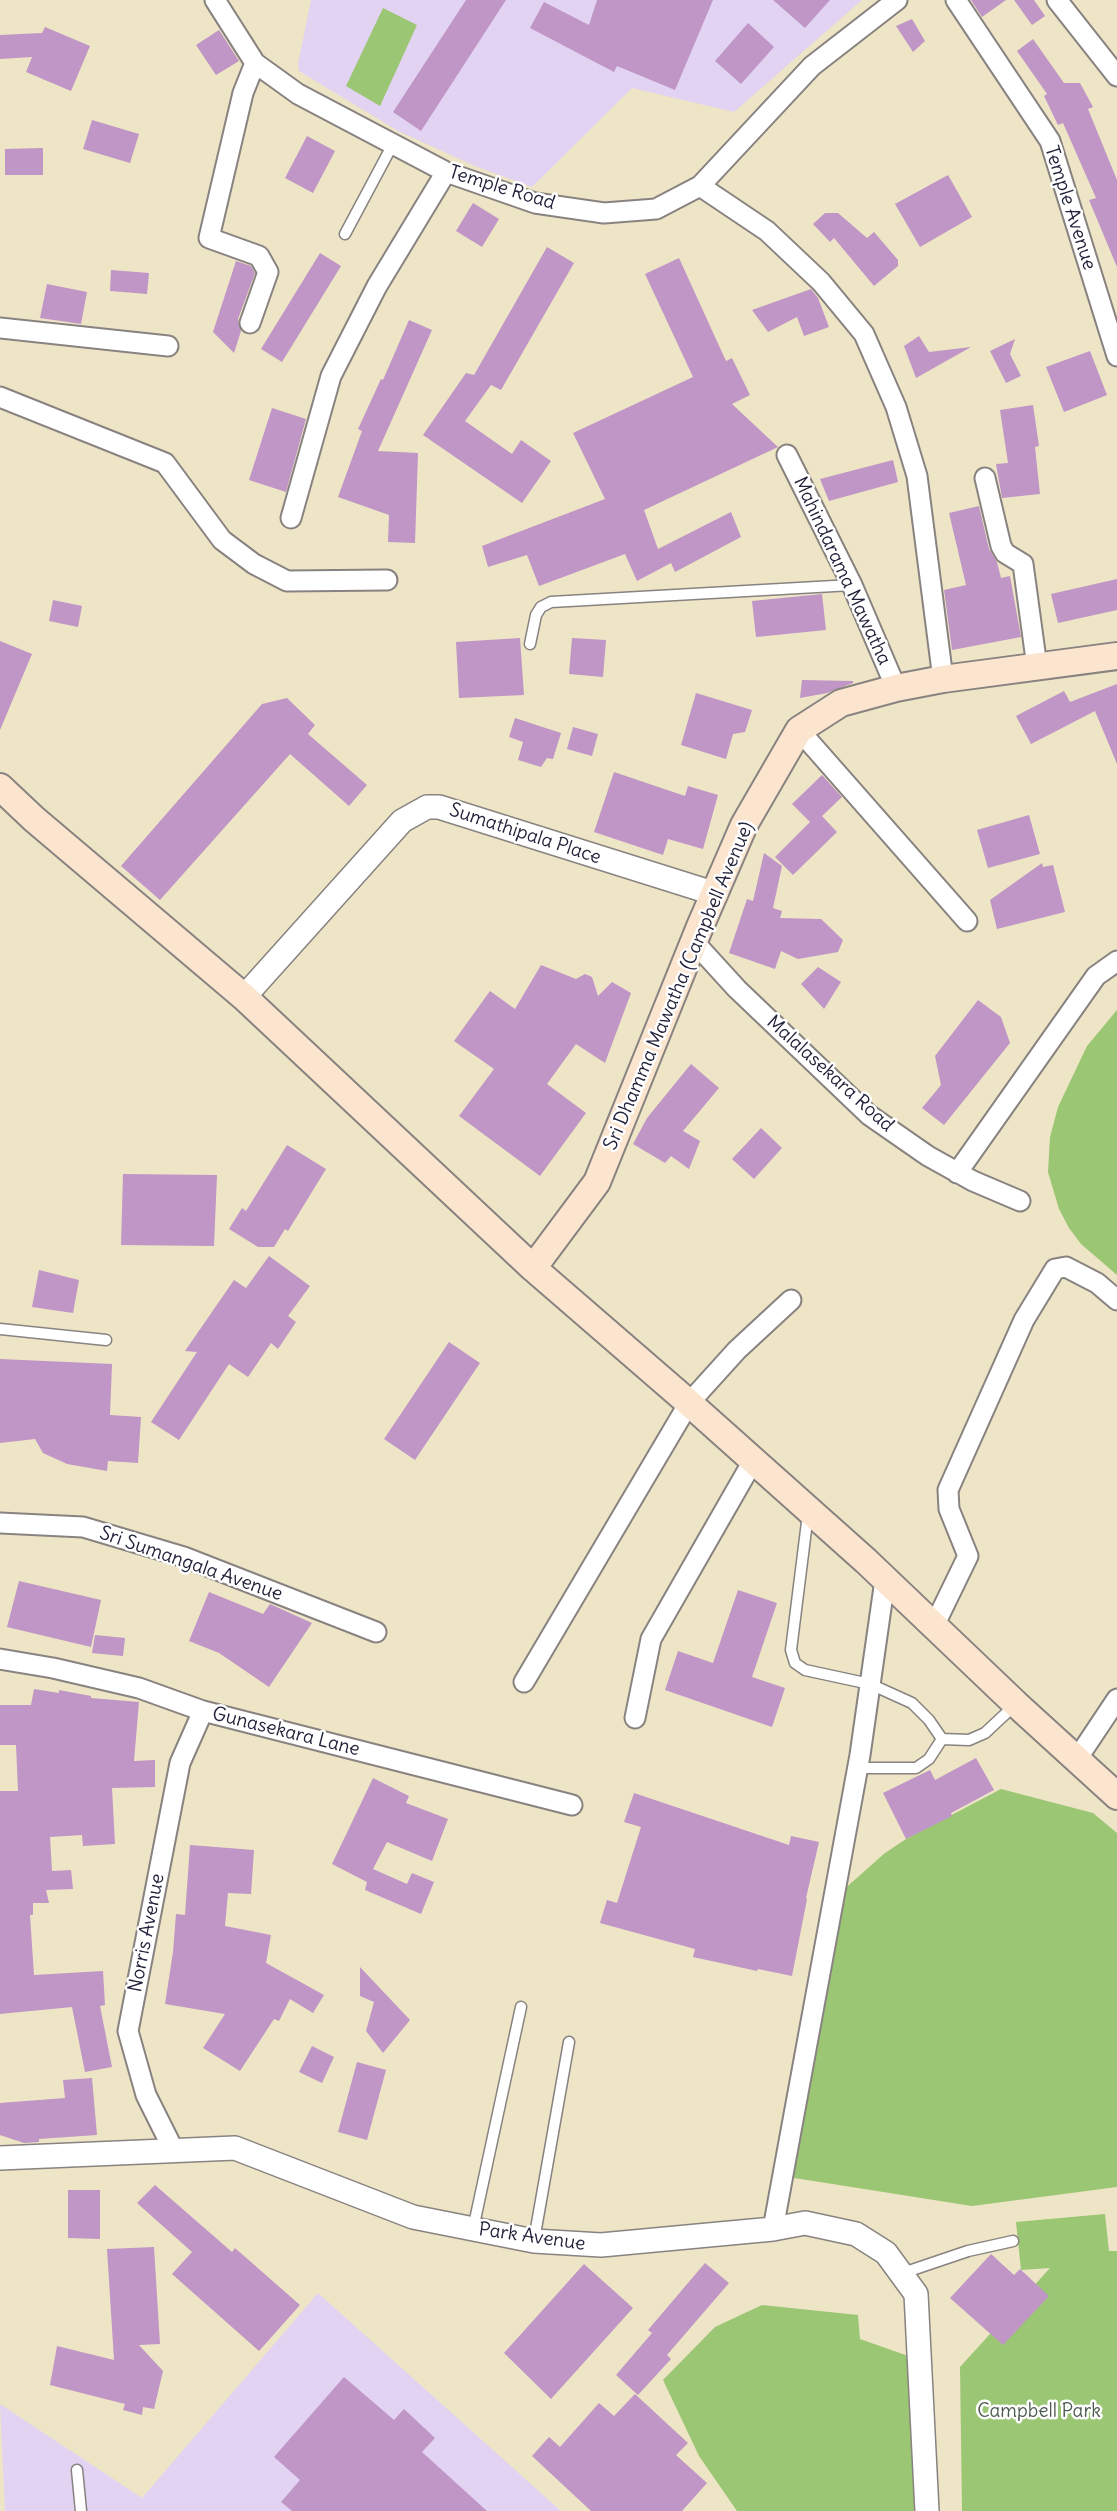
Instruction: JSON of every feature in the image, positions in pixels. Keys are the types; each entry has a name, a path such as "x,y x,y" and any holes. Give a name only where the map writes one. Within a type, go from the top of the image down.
{"main road":[{"name":"Sri Dhamma Mawatha (Campbell Avenue)","path":"533,1268 597,1182 744,825 799,730 841,703 896,688 1117,656"},
{"path":"0,787 244,997 533,1268 808,1510 1117,1796"},
{"path":"0,805 34,819"}],"street":[{"name":"Temple Road","path":"215,0 255,64 298,94 446,172 535,203 604,214 656,209 700,186 812,66 897,0"},
{"name":"Temple Avenue","path":"956,0 1050,141 1117,356"},
{"path":"1057,0 1117,76"},
{"path":"250,323 268,272 259,256 209,238 243,93 255,64"},
{"path":"291,518 331,376 377,286 446,172"},
{"path":"700,186 766,231 821,282 864,334 896,407 917,476 943,680"},
{"path":"0,328 168,346"},
{"path":"0,397 165,463 222,540 254,564 287,581 387,580"},
{"name":"Mahindarama Mawatha","path":"787,455 852,585 896,688"},
{"path":"985,478 1001,546 1005,553 1023,564 1037,667"},
{"path":"799,730 967,921"},
{"name":"Sumathipala Place","path":"244,997 402,821 428,807 439,807 716,894"},
{"name":"Malalasekara Road","path":"695,943 737,989 869,1115 928,1156 1020,1201"},
{"path":"957,1172 1096,976 1117,961"},
{"path":"934,1626 968,1556 949,1509 948,1490 1024,1321 1055,1269 1066,1267 1087,1277 1117,1300"},
{"path":"524,1682 689,1403 737,1350 791,1300"},
{"path":"635,1718 651,1639 753,1461"},
{"name":"Sri Sumangala Avenue","path":"0,1523 83,1527 184,1557 376,1632"},
{"path":"774,2229 858,1768 885,1580"},
{"name":"Gunasekara Lane","path":"0,1659 139,1688 203,1711 572,1805"},
{"path":"1077,1759 1117,1699"},
{"name":"Norris Avenue","path":"174,2151 146,2095 128,2031 180,1763 203,1711"},
{"name":"Park Avenue","path":"0,2158 235,2148 413,2217 534,2241 601,2245 774,2229 805,2223 856,2234 886,2253 916,2294 927,2511"}],"lane":[{"path":"345,234 393,144"},
{"path":"530,644 536,615 541,607 551,602 852,585"},
{"path":"0,1329 106,1340"},
{"path":"808,1510 791,1650 795,1662 805,1670 870,1684 912,1703 929,1720 942,1739"},
{"path":"942,1739 969,1740 985,1733 1016,1704"},
{"path":"858,1768 916,1768 929,1759 942,1739"},
{"path":"472,2229 521,2007"},
{"path":"534,2241 569,2042"},
{"path":"902,2273 968,2251 1013,2241"},
{"path":"77,2470 80,2511"}],"shaded area":[{"path":"311,0 862,0 734,112 632,88 532,187 475,166 398,131 299,71 298,64"},
{"path":"318,2293 561,2511 5,2511 0,2404 142,2498"}],"green space":[{"path":"383,8 417,25 380,106 346,86"},
{"path":"1117,1010 1117,1275 1081,1244 1069,1228 1059,1209 1048,1172 1050,1137 1058,1107 1087,1046"},
{"path":"1001,1789 1093,1813 1117,1833 1117,2187 972,2206 788,2177 841,1892 885,1853 906,1839"},
{"name":"Campbell Park","path":"1105,2214 1109,2251 1117,2251 1117,2511 962,2511 960,2367 1050,2268 1021,2270 1016,2222"},
{"path":"762,2305 858,2315 860,2339 911,2357 920,2511 737,2511 699,2456 663,2380 715,2327"}],"building":[{"path":"466,0 506,0 421,131 393,112"},
{"path":"597,0 713,0 675,90 617,66 614,72 530,28 544,2 589,25"},
{"path":"773,0 830,0 805,28"},
{"path":"971,0 1006,0 982,17"},
{"path":"1014,0 1034,0 1045,16 1032,25"},
{"path":"912,19 925,41 913,52 896,26"},
{"path":"748,23 774,47 741,84 715,61"},
{"path":"45,27 90,46 71,91 26,72 32,57 0,59 0,35 42,33"},
{"path":"219,30 239,61 216,75 196,45"},
{"path":"1033,39 1064,83 1080,83 1093,107 1088,109 1117,180 1117,267 1089,200 1096,198 1063,123 1058,125 1044,96 1047,94 1017,51"},
{"path":"92,120 139,134 130,163 83,149"},
{"path":"307,136 335,151 313,193 285,178"},
{"path":"43,148 43,175 5,175 5,149"},
{"path":"948,175 972,217 920,247 895,204"},
{"path":"473,203 499,219 482,247 456,231"},
{"path":"825,213 838,213 867,238 874,232 898,260 898,266 874,286 834,238 830,242 813,224"},
{"path":"547,247 574,263 501,390 491,385 465,421 512,454 521,440 551,461 522,503 423,435 466,373 474,375"},
{"path":"320,253 341,266 282,362 261,349"},
{"path":"679,258 726,361 732,358 750,395 732,404 778,447 644,510 658,549 731,512 741,537 675,572 671,563 637,581 625,554 539,586 527,555 488,567 482,546 605,499 573,433 693,377 645,274"},
{"path":"236,261 251,266 255,273 238,319 241,331 234,353 213,332"},
{"path":"111,270 149,273 147,294 110,291"},
{"path":"47,284 87,292 81,324 40,318"},
{"path":"811,289 818,298 829,327 804,336 797,317 768,332 752,310"},
{"path":"409,320 432,330 378,451 418,453 415,543 388,542 389,515 338,497 362,431 358,429"},
{"path":"919,336 929,352 971,347 916,378 904,346"},
{"path":"1015,339 1010,354 1021,376 1006,383 990,351"},
{"path":"1090,351 1107,395 1064,412 1046,367"},
{"path":"1033,405 1039,446 1035,447 1040,494 1002,498 996,464 1008,463 1000,410"},
{"path":"272,408 306,419 286,492 249,480"},
{"path":"893,460 898,482 829,501 820,479"},
{"path":"979,506 989,549 997,562 1001,578 1010,576 1021,637 952,650 944,590 966,585 949,513"},
{"path":"1117,579 1117,610 1058,623 1051,594"},
{"path":"822,594 826,630 756,637 752,601"},
{"path":"53,600 82,606 78,627 49,621"},
{"path":"520,638 524,695 459,698 456,642"},
{"path":"572,638 606,640 603,677 569,674"},
{"path":"0,641 32,654 0,730"},
{"path":"802,680 853,683 827,693 800,698"},
{"path":"1117,684 1117,764 1095,711 1031,744 1016,716 1064,691 1070,702"},
{"path":"696,693 752,710 745,732 733,734 726,759 681,745"},
{"path":"287,698 315,725 308,734 367,785 349,806 290,754 160,900 121,866 262,704"},
{"path":"515,718 561,733 553,759 547,758 541,767 518,760 523,742 509,737"},
{"path":"573,727 598,734 592,756 567,749"},
{"path":"614,772 685,796 688,786 718,795 703,849 668,839 663,855 594,832"},
{"path":"822,775 842,797 822,816 837,832 793,875 775,857 810,822 792,804"},
{"path":"1029,815 1040,854 988,868 977,830"},
{"path":"764,853 782,866 773,908 782,911 780,918 821,919 843,940 838,952 798,959 781,951 775,969 729,953 747,899 753,901"},
{"path":"1042,863 1043,867 1053,865 1065,912 997,929 990,900"},
{"path":"541,965 576,979 585,974 592,977 598,996 612,982 631,993 605,1063 576,1044 547,1084 586,1113 540,1176 459,1116 494,1069 454,1041 490,991 515,1009"},
{"path":"818,967 841,982 824,1009 801,984"},
{"path":"978,1000 1001,1017 1010,1043 944,1125 922,1108 941,1085 935,1056"},
{"path":"691,1064 719,1088 683,1131 700,1141 689,1169 671,1156 665,1163 633,1144 647,1118"},
{"path":"761,1128 782,1148 754,1179 732,1159"},
{"path":"287,1145 326,1169 288,1231 285,1229 274,1247 258,1247 229,1229 242,1208 246,1211"},
{"path":"123,1174 217,1175 214,1246 121,1245"},
{"path":"269,1256 310,1286 288,1316 296,1322 278,1349 271,1343 248,1377 229,1364 179,1440 151,1422 197,1352 185,1351 234,1280 246,1288"},
{"path":"39,1270 79,1280 73,1313 32,1307"},
{"path":"449,1342 480,1363 415,1460 384,1439"},
{"path":"0,1359 112,1364 110,1415 141,1417 138,1463 108,1461 107,1471 67,1464 43,1453 35,1439 0,1443"},
{"path":"19,1581 101,1600 91,1647 7,1627"},
{"path":"738,1590 777,1603 752,1677 785,1688 772,1727 665,1690 678,1651 713,1663"},
{"path":"209,1592 263,1614 270,1604 312,1623 269,1687 219,1653 189,1641"},
{"path":"95,1635 125,1638 123,1656 92,1653"},
{"path":"34,1689 139,1702 134,1761 155,1760 155,1787 112,1788 115,1844 83,1846 82,1835 50,1837 52,1871 71,1870 73,1889 46,1890 49,1903 33,1903 33,1915 30,1915 34,1975 103,1971 105,2005 100,2006 112,2067 85,2072 72,2007 0,2014 0,1791 18,1791 16,1745 0,1745 0,1705 31,1705"},
{"path":"976,1758 994,1790 951,1813 952,1816 906,1839 883,1793 930,1770 935,1780"},
{"path":"373,1778 409,1796 406,1803 448,1819 432,1861 387,1842 373,1869 407,1884 412,1873 434,1882 421,1914 365,1890 367,1882 332,1864"},
{"path":"634,1793 789,1845 791,1836 819,1842 792,1976 693,1957 695,1949 600,1923 607,1900 617,1903 641,1827 624,1822"},
{"path":"190,1845 254,1850 251,1894 228,1893 225,1926 271,1935 266,1963 324,1995 313,2013 290,1999 279,2021 274,2019 240,2071 203,2048 225,2014 165,2004 176,1914 185,1915"},
{"path":"360,1967 410,2020 383,2053 366,2031 374,2002 360,1996"},
{"path":"312,2046 334,2057 322,2083 299,2072"},
{"path":"357,2062 386,2070 367,2140 338,2132"},
{"path":"92,2078 97,2135 39,2139 39,2142 24,2143 0,2135 0,2103 65,2098 63,2080"},
{"path":"155,2185 232,2252 235,2248 300,2305 259,2351 172,2274 192,2252 137,2203"},
{"path":"68,2190 100,2190 100,2239 68,2238"},
{"path":"154,2247 160,2344 139,2345 163,2371 154,2409 143,2407 142,2415 123,2410 125,2404 50,2385 57,2346 114,2360 107,2249"},
{"path":"991,2254 1014,2275 1020,2269 1049,2296 1003,2345 950,2298"},
{"path":"705,2263 729,2283 667,2355 671,2359 638,2395 616,2375 652,2333 648,2330"},
{"path":"584,2264 633,2308 551,2399 504,2353"},
{"path":"344,2377 394,2420 404,2409 435,2438 422,2452 487,2511 292,2511 281,2502 300,2480 274,2457"},
{"path":"635,2394 688,2443 676,2455 707,2483 682,2511 591,2511 532,2456 549,2437 560,2447 599,2403 614,2416"}]}
